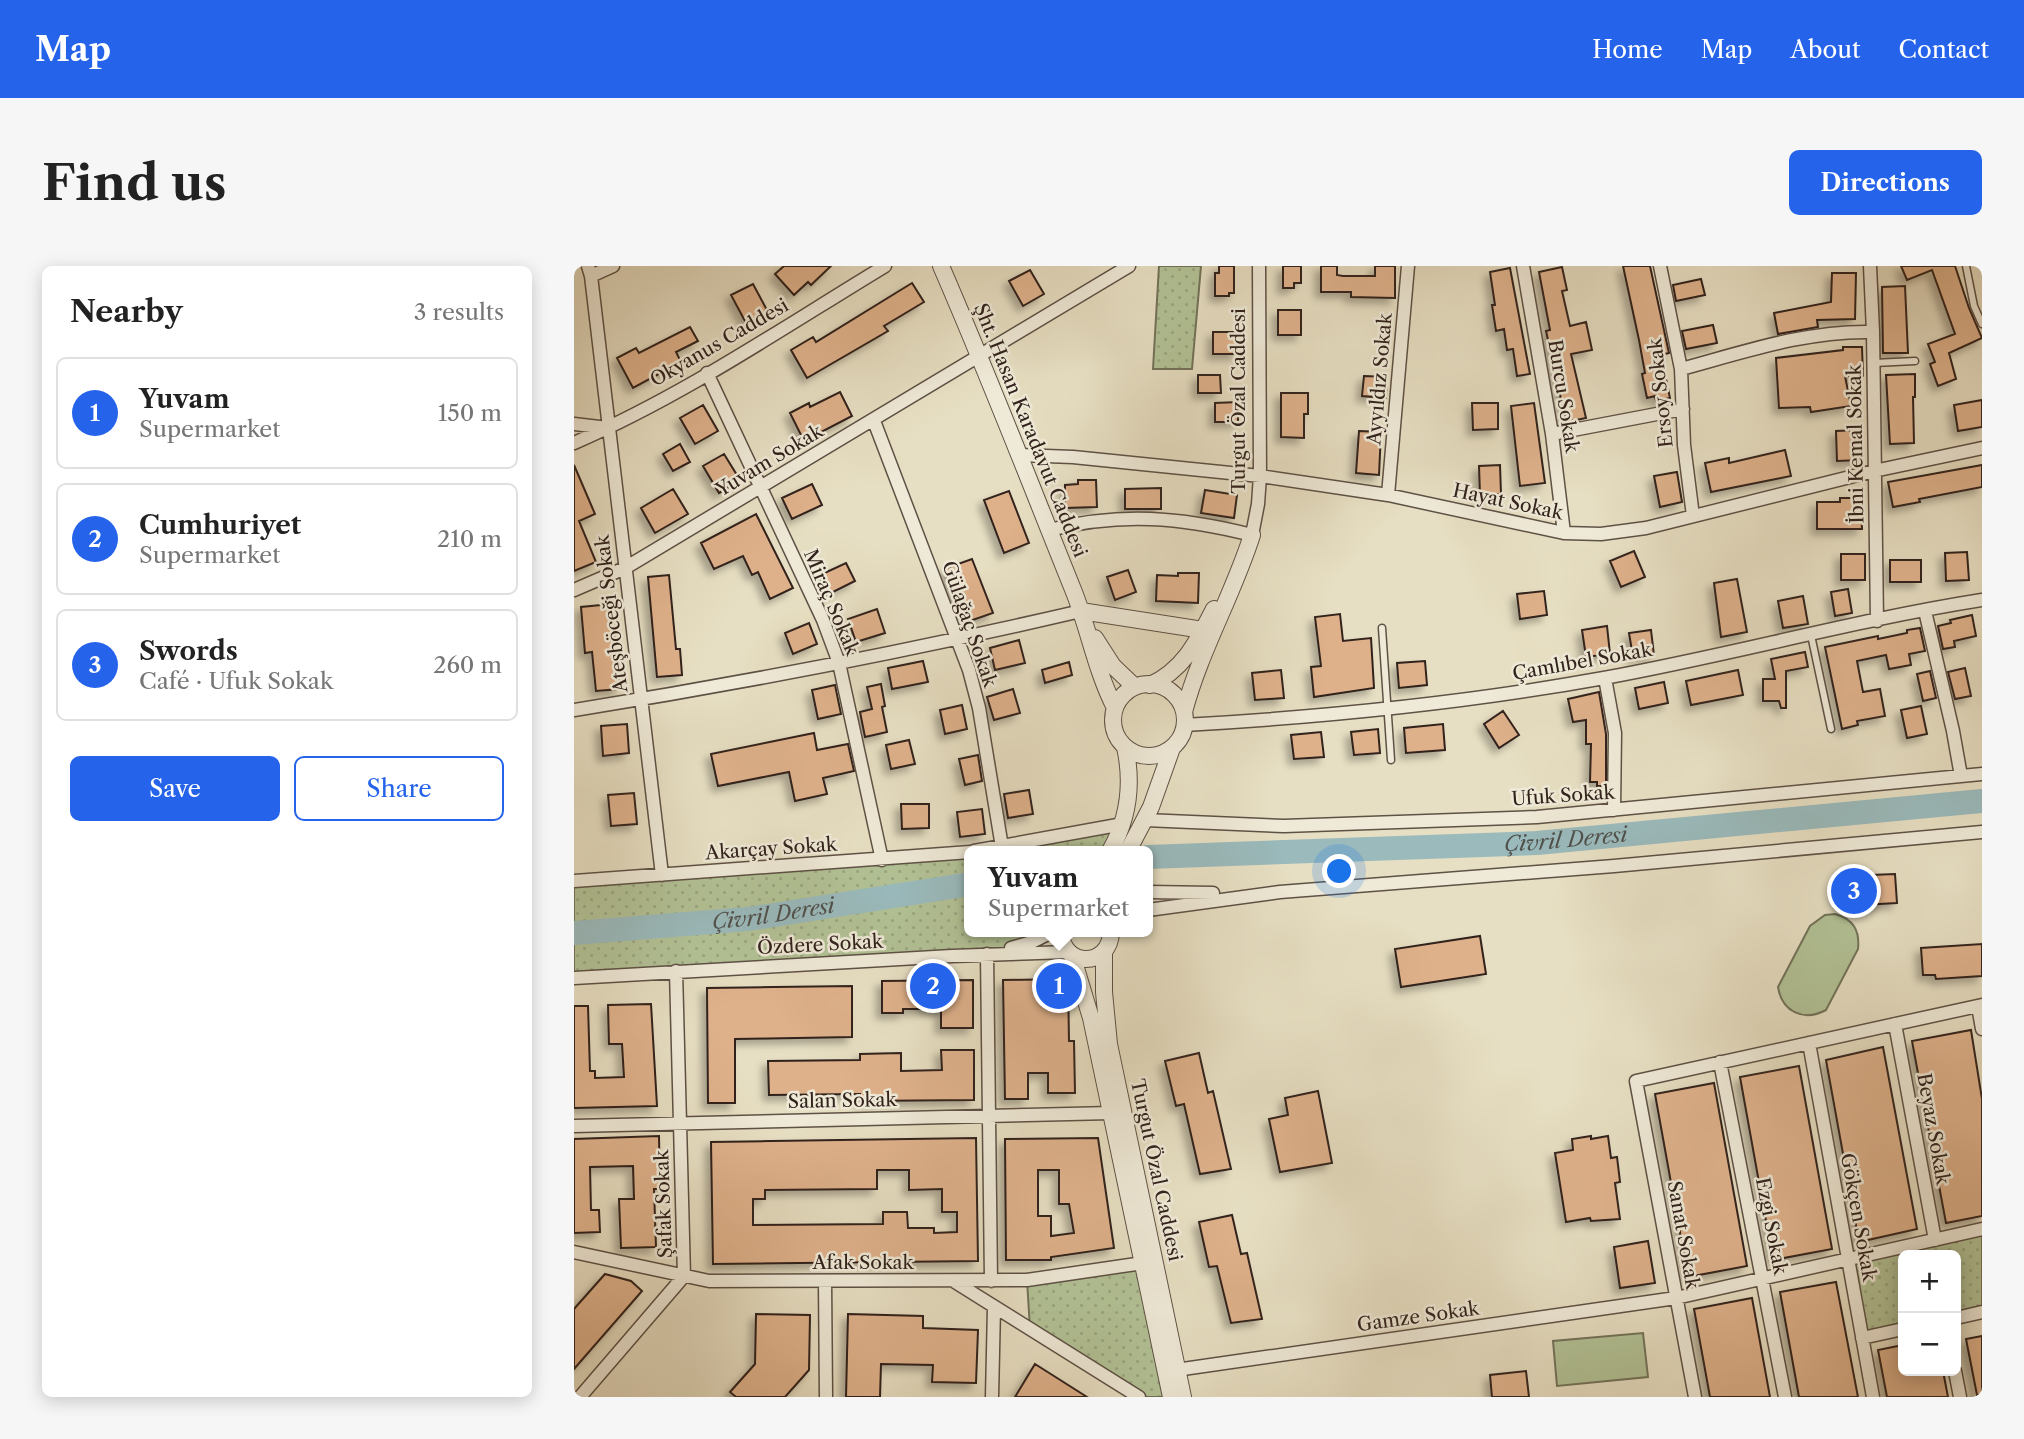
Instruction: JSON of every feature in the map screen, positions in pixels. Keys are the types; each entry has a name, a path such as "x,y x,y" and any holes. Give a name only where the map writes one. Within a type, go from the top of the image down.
{"street":[{"path":"590,271 613,266"},
{"name":"Okyanus Caddesi","path":"574,443 608,428 707,373 885,266"},
{"name":"Yuvam Sokak","path":"574,590 625,568 1129,266"},
{"name":"Turgut Özal Caddesi","path":"1184,719 1196,675 1240,574 1258,504 1259,266"},
{"name":"Ayyıldız Sokak","path":"1388,495 1408,266"},
{"name":"Burcu Sokak","path":"1522,266 1552,434 1564,533"},
{"name":"Ersoy Sokak","path":"1660,266 1681,369 1693,516"},
{"name":"İbni Kemal Sokak","path":"1870,266 1877,621"},
{"name":"Şht. Hasan Karadavut Caddesi","path":"945,268 1081,611"},
{"name":"Ateşböceği Sokak","path":"590,271 662,875"},
{"path":"1681,369 1780,342 1850,331 1873,332"},
{"name":"Miraç Sokak","path":"707,373 823,620 839,663 882,860"},
{"path":"1552,434 1683,409"},
{"name":"Gülağaç Sokak","path":"874,421 958,640 979,708 1002,846"},
{"path":"574,424 608,428"},
{"name":"Hayat Sokak","path":"1019,455 1073,457 1260,476 1388,495 1564,533 1623,532 1982,447"},
{"path":"1049,530 1084,521 1162,518 1203,523 1252,535"},
{"name":"Turgut Özal Caddesi","path":"1142,686 1164,678 1179,667 1203,630 1252,535"},
{"name":"Çamlıbel Sokak","path":"1184,719 1282,719 1525,691 1605,678 1982,600"},
{"path":"1081,611 1107,658 1142,686"},
{"path":"1081,611 1100,673 1115,708"},
{"path":"574,710 958,640 1081,611 1203,630"},
{"path":"1925,611 1961,776"},
{"path":"1605,678 1615,733 1614,810"},
{"path":"1122,846 1144,820 1172,748 1180,738 1184,719 1174,695 1163,687 1142,686 1123,696 1115,708 1113,720 1115,732 1125,747 1148,756 1161,754 1172,748"},
{"path":"1120,846 1129,791 1125,747"},
{"name":"Ufuk Sokak","path":"1144,820 1284,826 1537,817 1982,774"},
{"name":"Akarçay Sokak","path":"1007,846 1123,824"},
{"path":"1153,909 1280,892 1627,865 1982,832"},
{"name":"Akarçay Sokak","path":"574,881 964,853"},
{"path":"1153,892 1280,892"},
{"path":"991,1281 987,954 1040,937"},
{"name":"Turgut Özal Caddesi","path":"1062,937 1070,953 1091,1018 1111,1113 1149,1262"},
{"path":"1070,953 1086,959 1096,957 1104,951 1110,937"},
{"name":"Turgut Özal Caddesi","path":"1104,951 1104,992 1109,1044 1149,1262 1172,1371 1183,1397"},
{"name":"Özdere Sokak","path":"574,978 987,954 1070,953"},
{"name":"Şafak Sokak","path":"580,1397 684,1276 676,971"},
{"path":"1720,1062 1980,1006 1982,1029"},
{"name":"Beyaz Sokak","path":"1895,1024 1935,1240"},
{"name":"Gökçen Sokak","path":"1809,1043 1873,1397"},
{"name":"Sanat Sokak","path":"1695,1397 1636,1081 1720,1062"},
{"name":"Ezgi Sokak","path":"1720,1062 1785,1397"},
{"name":"Salan Sokak","path":"574,1126 1111,1113"},
{"name":"Gamze Sokak","path":"1172,1371 1676,1298 1982,1229"},
{"name":"Afak Sokak","path":"574,1252 709,1281 1027,1280 1149,1262"},
{"path":"816,1397 826,1391 825,1281"},
{"path":"954,1281 1139,1397"},
{"path":"992,1397 994,1307"},
{"path":"1961,1317 1982,1312"},
{"path":"1862,1338 1898,1330"},
{"name":"Turgut Özal Caddesi","path":"1171,1397 1172,1371"},
{"path":"1956,1376 1960,1397"}],"lane":[{"path":"1966,266 1974,306 1982,324"},
{"path":"1874,363 1915,362"},
{"path":"1382,628 1391,760"},
{"path":"1811,635 1831,729"}],"green space":[{"path":"1159,266 1201,266 1192,369 1153,369"},
{"path":"1123,824 1112,846 1002,846"},
{"path":"964,852 964,937 1043,937 987,954 574,978 574,881"},
{"path":"1835,914 1854,926 1858,936 1858,949 1826,1010 1802,1015 1784,1003 1778,987 1810,926 1825,915"},
{"path":"1982,1229 1982,1312 1961,1317 1961,1250 1898,1250 1898,1330 1862,1338 1846,1259"},
{"path":"1143,1263 1171,1397 1139,1397 1030,1329 1027,1280"},
{"path":"1643,1333 1648,1377 1557,1386 1553,1341"}],"building":[{"path":"784,266 831,266 811,285 808,282 794,295 775,274"},
{"path":"1219,266 1234,266 1234,293 1229,293 1229,296 1215,296 1215,273 1219,273"},
{"path":"1283,266 1301,266 1301,283 1294,283 1294,288 1283,288"},
{"path":"1321,266 1337,266 1337,275 1375,276 1375,266 1395,266 1395,298 1351,297 1351,292 1321,292"},
{"path":"1623,266 1650,266 1669,353 1661,355 1670,398 1656,401 1655,396 1647,398 1639,340"},
{"path":"1901,266 1955,266 1982,338 1949,353 1956,379 1938,386 1930,364 1935,362 1928,344 1955,334 1932,270 1907,280"},
{"path":"1562,267 1567,290 1562,291 1570,326 1586,322 1592,350 1571,354 1586,418 1566,422 1546,331 1550,330 1539,272"},
{"path":"1510,268 1530,374 1517,376 1513,349 1507,350 1504,329 1496,331 1492,305 1495,305 1490,272"},
{"path":"1030,270 1044,294 1023,306 1009,281"},
{"path":"1832,273 1856,273 1855,319 1817,320 1818,327 1778,334 1774,313 1831,302"},
{"path":"1701,279 1705,295 1676,301 1673,285"},
{"path":"912,283 924,302 884,326 888,331 807,378 791,350 813,337 816,342"},
{"path":"753,284 768,312 746,323 731,295"},
{"path":"1905,286 1908,353 1883,353 1882,287"},
{"path":"1278,310 1301,310 1301,335 1278,335"},
{"path":"1713,325 1717,343 1686,349 1682,331"},
{"path":"690,327 698,341 676,352 681,362 633,388 617,358 636,348 639,353"},
{"path":"1213,332 1237,332 1237,354 1213,354"},
{"path":"1843,347 1862,347 1863,376 1845,376 1851,406 1811,412 1810,407 1779,408 1776,358 1843,350"},
{"path":"1915,374 1914,443 1890,444 1886,375"},
{"path":"1198,375 1220,375 1221,393 1198,393"},
{"path":"1364,376 1387,377 1386,398 1362,396"},
{"path":"840,392 852,416 804,441 790,413 809,403 810,407"},
{"path":"1281,393 1308,393 1308,414 1304,414 1304,438 1281,437"},
{"path":"1982,400 1982,427 1958,431 1954,405"},
{"path":"1238,402 1238,422 1215,422 1215,403"},
{"path":"1472,403 1498,403 1498,429 1473,430"},
{"path":"1534,403 1545,483 1520,486 1511,406"},
{"path":"703,405 718,431 695,444 680,418"},
{"path":"1859,430 1860,460 1837,461 1836,431"},
{"path":"1359,431 1381,432 1379,475 1356,473"},
{"path":"680,444 690,462 673,471 663,454"},
{"path":"1785,450 1791,476 1711,492 1705,463 1729,458 1729,463"},
{"path":"724,454 740,480 719,493 703,466"},
{"path":"574,465 595,514 579,521 596,562 574,571"},
{"path":"1500,465 1501,494 1480,495 1479,466"},
{"path":"1982,465 1982,487 1919,499 1920,502 1893,507 1888,482"},
{"path":"1677,472 1682,502 1660,507 1654,476"},
{"path":"1078,480 1096,480 1097,507 1065,508 1065,485 1078,484"},
{"path":"812,484 822,505 792,519 782,498"},
{"path":"1161,488 1161,509 1125,509 1125,489"},
{"path":"673,489 688,514 655,533 641,508"},
{"path":"1205,490 1237,495 1234,518 1201,513"},
{"path":"1009,491 1029,543 1004,553 984,500"},
{"path":"1840,498 1861,498 1862,529 1817,529 1817,502 1840,502"},
{"path":"756,514 793,588 770,599 758,572 752,575 743,556 714,569 701,543"},
{"path":"1634,551 1645,577 1621,587 1610,561"},
{"path":"1967,552 1969,580 1946,581 1945,553"},
{"path":"1841,554 1865,554 1865,580 1841,580"},
{"path":"972,559 993,613 964,623 944,569"},
{"path":"1890,560 1921,560 1921,582 1890,582"},
{"path":"846,563 855,581 827,595 818,576"},
{"path":"1128,570 1136,592 1115,600 1107,577"},
{"path":"1178,573 1199,573 1198,603 1156,601 1157,575 1178,576"},
{"path":"669,575 676,649 680,649 682,675 657,677 648,577"},
{"path":"1737,579 1747,632 1721,637 1714,583"},
{"path":"1848,589 1852,613 1835,616 1831,592"},
{"path":"1544,591 1547,615 1520,619 1517,594"},
{"path":"1803,596 1808,624 1783,628 1778,601"},
{"path":"611,604 620,689 596,691 592,652 585,653 581,607"},
{"path":"877,609 885,633 856,642 848,619"},
{"path":"1340,614 1343,641 1371,638 1374,688 1314,697 1311,667 1321,666 1315,617"},
{"path":"1972,615 1976,636 1954,641 1955,647 1943,649 1938,626"},
{"path":"809,623 817,644 793,654 785,633"},
{"path":"1607,626 1610,654 1586,657 1582,630"},
{"path":"1920,628 1925,651 1909,654 1911,665 1889,669 1886,655 1857,661 1863,692 1880,689 1885,716 1857,721 1858,725 1842,729 1825,647 1878,636 1878,639"},
{"path":"1651,630 1654,655 1633,657 1629,633"},
{"path":"1019,640 1025,663 995,670 990,648"},
{"path":"1805,652 1808,667 1786,671 1786,708 1781,708 1779,701 1763,701 1763,679 1775,679 1771,659"},
{"path":"923,661 928,682 892,689 888,668"},
{"path":"1425,661 1427,685 1399,688 1397,663"},
{"path":"1069,662 1072,675 1045,683 1042,670"},
{"path":"1965,668 1971,696 1955,699 1948,672"},
{"path":"1281,670 1284,698 1255,700 1252,673"},
{"path":"1738,670 1743,695 1691,705 1686,681"},
{"path":"1930,671 1936,698 1923,701 1917,674"},
{"path":"1664,682 1668,703 1639,709 1635,688"},
{"path":"881,684 887,732 865,737 860,712 872,709 867,687"},
{"path":"835,685 841,714 818,719 812,690"},
{"path":"1013,689 1020,713 994,720 987,697"},
{"path":"1599,692 1606,734 1606,786 1597,786 1597,782 1590,782 1591,744 1586,744 1586,720 1573,722 1568,699"},
{"path":"962,705 967,729 945,734 940,710"},
{"path":"1921,706 1927,734 1907,738 1901,710"},
{"path":"1503,711 1519,735 1499,748 1484,724"},
{"path":"627,724 629,753 603,756 601,726"},
{"path":"1443,724 1445,750 1406,753 1404,728"},
{"path":"1378,729 1380,753 1354,755 1351,732"},
{"path":"1321,732 1324,757 1294,759 1291,735"},
{"path":"814,733 817,750 848,744 854,771 823,778 827,794 795,801 789,772 718,786 711,754"},
{"path":"909,740 915,764 891,769 886,745"},
{"path":"978,755 982,781 965,785 959,759"},
{"path":"1029,790 1033,814 1008,818 1004,794"},
{"path":"634,793 637,824 611,826 608,795"},
{"path":"901,804 929,804 929,828 902,829"},
{"path":"982,809 985,834 960,837 957,812"},
{"path":"1895,874 1897,903 1843,906 1841,880 1850,879 1850,875"},
{"path":"1480,936 1486,974 1401,987 1395,949"},
{"path":"1982,944 1982,976 1936,979 1935,975 1923,975 1921,948"},
{"path":"1068,979 1069,1041 1074,1041 1075,1093 1048,1093 1048,1073 1028,1073 1028,1099 1005,1099 1003,980"},
{"path":"973,980 973,1028 941,1028 941,1009 903,1009 903,1013 882,1013 882,981"},
{"path":"852,986 852,1037 735,1039 735,1103 708,1103 707,988"},
{"path":"651,1004 657,1106 574,1108 574,1006 588,1006 590,1071 595,1071 595,1078 624,1077 622,1044 609,1044 608,1005"},
{"path":"1971,1030 1982,1099 1982,1216 1946,1223 1912,1041"},
{"path":"1883,1047 1917,1229 1859,1242 1826,1060"},
{"path":"941,1050 974,1050 974,1100 860,1101 860,1094 769,1095 768,1061 860,1060 860,1054 901,1053 901,1071 942,1070"},
{"path":"1199,1053 1208,1093 1213,1091 1231,1169 1200,1174 1184,1104 1176,1106 1165,1061"},
{"path":"1799,1066 1832,1249 1773,1260 1740,1077"},
{"path":"1714,1083 1747,1266 1688,1277 1655,1094"},
{"path":"1318,1091 1332,1163 1280,1172 1269,1119 1288,1115 1285,1098"},
{"path":"659,1136 660,1189 654,1189 656,1247 621,1248 619,1199 634,1199 633,1166 590,1167 591,1210 599,1210 600,1232 574,1233 574,1139"},
{"path":"1591,1136 1591,1139 1608,1136 1611,1158 1617,1157 1620,1182 1615,1183 1620,1219 1591,1221 1590,1218 1566,1222 1555,1153 1573,1150 1572,1139"},
{"path":"976,1138 978,1261 713,1264 711,1142","holes":["877,1170 909,1170 909,1190 942,1189 942,1212 957,1212 957,1232 934,1233 934,1228 908,1228 907,1212 883,1212 883,1224 753,1225 753,1199 765,1199 765,1190 877,1189"]},
{"path":"1098,1138 1114,1248 1051,1257 1051,1260 1006,1260 1005,1139","holes":["1038,1170 1059,1170 1059,1204 1069,1204 1074,1233 1051,1236 1051,1216 1038,1216"]},
{"path":"1232,1215 1241,1254 1247,1253 1262,1319 1231,1323 1217,1266 1209,1267 1199,1222"},
{"path":"1648,1241 1655,1283 1620,1288 1614,1247"},
{"path":"605,1274 631,1281 642,1291 574,1369 574,1309"},
{"path":"1836,1282 1858,1397 1799,1397 1780,1292"},
{"path":"1752,1298 1770,1397 1710,1397 1694,1309"},
{"path":"756,1314 810,1315 809,1370 785,1397 736,1397 730,1392 755,1364"},
{"path":"848,1314 923,1316 923,1328 978,1330 976,1383 932,1382 933,1365 881,1364 880,1397 846,1397"},
{"path":"1982,1336 1982,1395 1977,1395 1966,1339"},
{"path":"1898,1346 1898,1376 1944,1376 1948,1397 1887,1397 1878,1350"},
{"path":"1035,1364 1087,1397 1015,1397"},
{"path":"1526,1371 1529,1397 1492,1397 1490,1375"}],"waterway":[{"name":"Çivril Deresi","path":"1153,857 1537,843 1982,801"},
{"name":"Çivril Deresi","path":"574,933 748,919 964,885"}],"place":[{"name":"Swords","path":"1854,891"},
{"name":"Cumhuriyet","path":"933,986"},
{"name":"Yuvam","path":"1059,986"}]}
